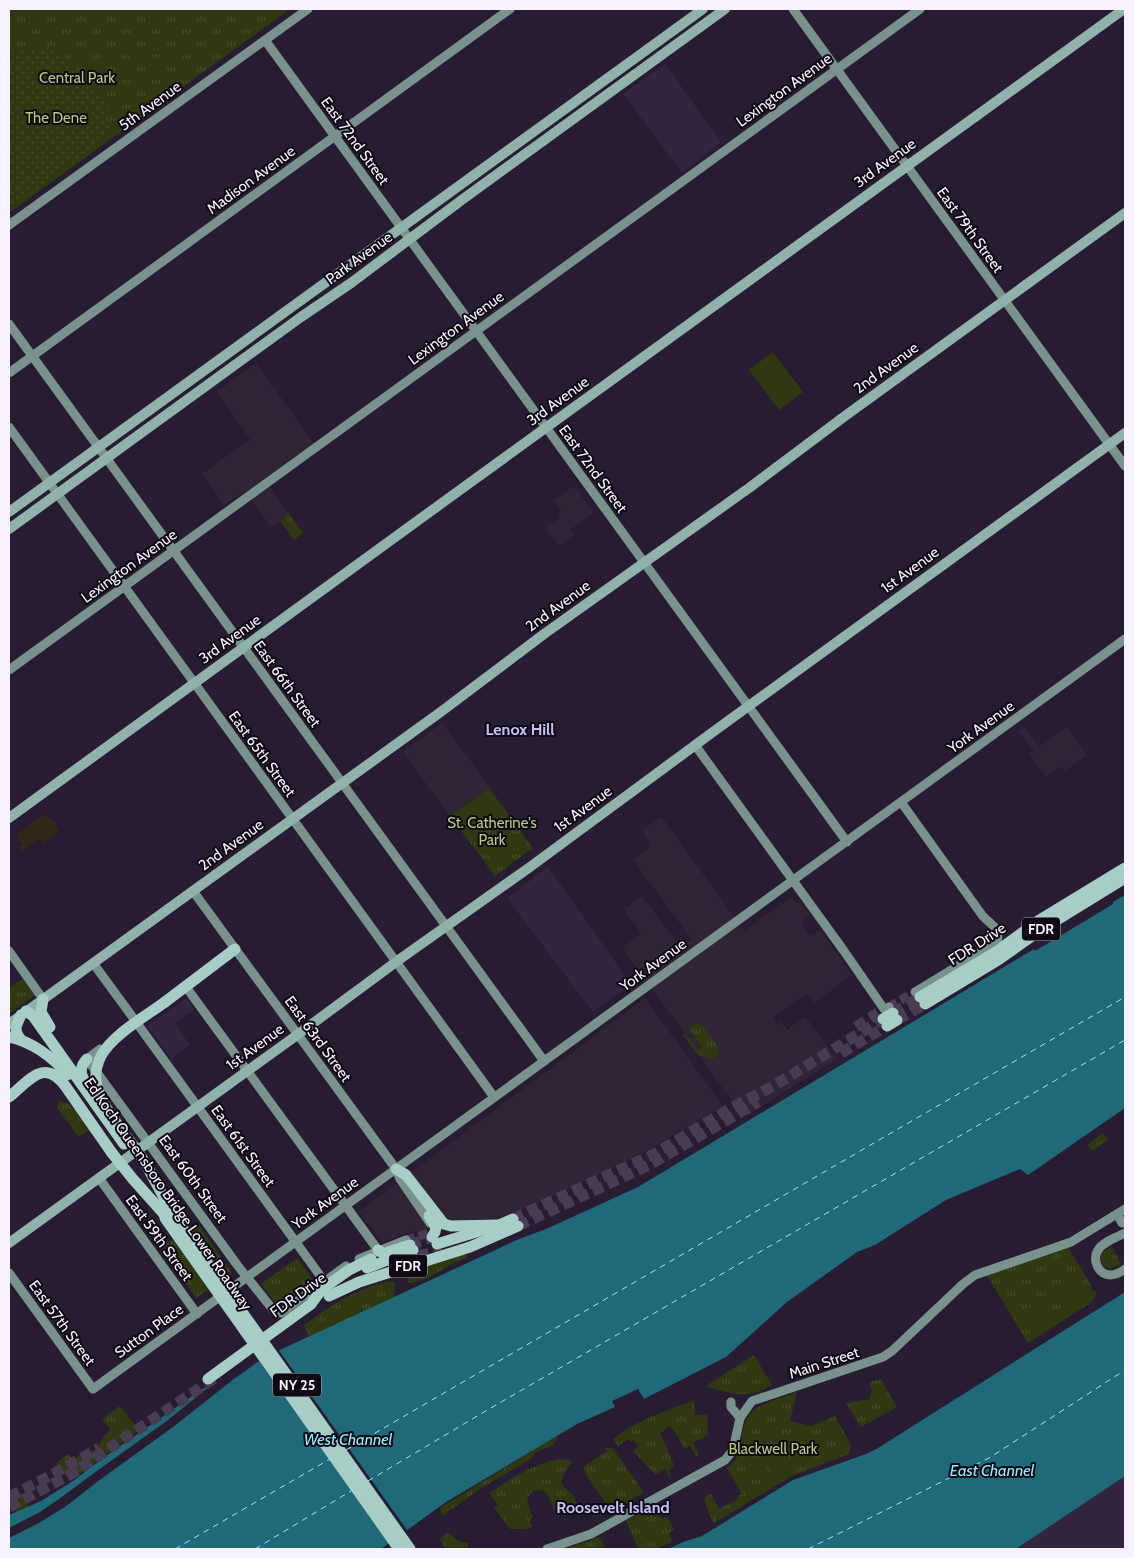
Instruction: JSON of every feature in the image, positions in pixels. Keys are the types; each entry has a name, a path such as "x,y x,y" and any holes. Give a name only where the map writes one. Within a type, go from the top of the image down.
{"highway":[{"name":"FDR Drive","path":"920,998 996,952 1025,930 1125,868"},
{"name":"FDR Drive","path":"920,998 998,960 1049,924 1125,878"},
{"path":"997,942 1013,933 1025,930"},
{"path":"235,949 118,1036 105,1050 99,1062 96,1079 97,1086 102,1100 145,1162 179,1223 411,1549"},
{"name":"NY 25","path":"43,999 42,1014 60,1043 68,1067 123,1145 164,1195 411,1549"},
{"path":"21,1040 16,1033 16,1028 24,1013 33,1016 68,1067"},
{"name":"NY 25","path":"9,1037 21,1040"},
{"name":"Ed Koch Queensboro Bridge Lower Roadway","path":"21,1040 53,1060 62,1069 123,1145 172,1228 401,1549"},
{"path":"87,1059 81,1067 83,1078 123,1145"},
{"path":"9,1097 42,1072 53,1074 61,1080 126,1171 174,1226 401,1549"},
{"path":"396,1169 406,1175 444,1224 451,1226 499,1225"},
{"path":"418,1204 436,1225 435,1241 487,1239"},
{"name":"FDR Drive","path":"329,1296 359,1282 470,1247 515,1223 499,1225 435,1241"},
{"name":"FDR Drive","path":"208,1379 311,1304 322,1288 376,1257 412,1248 376,1257"},
{"path":"315,1290 324,1281"}],"main road":[{"name":"5th Avenue","path":"9,225 308,9"},
{"name":"Madison Avenue","path":"9,373 510,9"},
{"name":"Park Avenue","path":"9,512 703,9"},
{"name":"Park Avenue","path":"9,529 410,240 463,199 725,9"},
{"name":"East 79th Street","path":"793,9 1125,466"},
{"name":"Lexington Avenue","path":"9,670 920,9"},
{"name":"3rd Avenue","path":"9,818 1124,9"},
{"name":"East 72nd Street","path":"265,40 847,842"},
{"name":"2nd Avenue","path":"9,1024 1125,214"},
{"name":"East 66th Street","path":"9,324 544,1061"},
{"name":"East 65th Street","path":"9,427 494,1097"},
{"name":"1st Avenue","path":"9,1243 530,867 748,706 1125,433"},
{"name":"York Avenue","path":"197,1314 1125,639"},
{"path":"695,745 887,1016"},
{"path":"901,802 982,915 996,929 998,934 997,942"},
{"name":"East 63rd Street","path":"193,891 396,1169 400,1179 418,1204"},
{"name":"FDR Drive","path":"920,998 997,942"},
{"path":"9,951 43,999"},
{"name":"East 61st Street","path":"93,963 324,1281"},
{"path":"186,987 345,1206 376,1257"},
{"path":"87,1059 100,1049"},
{"name":"East 60th Street","path":"87,1059 247,1278 254,1284 274,1311 278,1313"},
{"name":"East 59th Street","path":"99,1178 197,1314"},
{"path":"1121,1212 1122,1223"},
{"name":"Main Street","path":"547,1549 592,1534 725,1460 734,1447 736,1429 740,1418 752,1401 883,1357 892,1351 963,1284 975,1276 1071,1242 1121,1212"},
{"path":"1125,1233 1100,1247 1095,1260 1098,1268 1106,1274 1113,1274 1125,1269"},
{"name":"FDR Drive","path":"278,1313 281,1313 346,1266 376,1257"},
{"name":"East 57th Street","path":"9,1273 93,1389"},
{"name":"Sutton Place","path":"93,1389 197,1314"},
{"path":"730,1402 731,1407 740,1418"}],"shaded area":[{"path":"665,64 721,142 682,173 623,94"},
{"path":"256,363 314,443 264,479 289,514 271,527 245,491 224,505 202,474 250,439 216,392"},
{"path":"574,486 594,513 570,530 574,535 559,546 546,528 560,517 558,513 561,510 554,500"},
{"path":"442,723 490,787 450,816 403,752"},
{"path":"1067,726 1087,755 1065,771 1061,766 1046,777 1029,754 1033,750 1019,732 1025,728 1039,747"},
{"path":"44,814 55,822 59,832 44,843 40,838 21,852 18,848 23,844 16,835"},
{"path":"661,816 744,931 792,897 810,915 801,923 810,936 820,930 852,975 814,1003 806,994 773,1018 777,1024 780,1021 787,1030 805,1016 837,1059 745,1117 622,948 641,934 624,909 642,896 680,946 692,940 633,860 651,846 642,830"},
{"path":"548,867 631,984 593,1012 507,898"},
{"path":"186,998 194,1010 175,1024 190,1045 171,1059 147,1026"},
{"path":"645,998 723,1106 659,1144 600,1174 517,1212 492,1221 446,1225 407,1233 382,1242 358,1212"},
{"path":"1125,1476 1125,1549 1016,1549 1025,1543"}],"green space":[{"name":"Central Park","path":"9,9 290,9 9,213"},
{"name":"The Dene","path":"56,46 90,87 108,99 107,123 112,134 9,210 9,53"},
{"path":"773,352 803,392 779,410 749,370"},
{"path":"289,514 303,533 294,540 280,521"},
{"name":"St. Catherine's Park","path":"489,788 533,848 495,876 450,816"},
{"path":"483,797 485,800 490,801 502,819 477,838 459,814 464,810 467,813 466,809 478,800 481,803"},
{"path":"23,978 35,995 9,1014 9,989"},
{"path":"697,1023 702,1025 719,1048 718,1054 712,1059 698,1055 683,1035 685,1034 698,1051 702,1048 689,1028"},
{"path":"61,1101 69,1104 74,1110 77,1108 91,1129 78,1136 57,1108 58,1103"},
{"path":"1103,1133 1108,1140 1092,1151 1087,1145"},
{"path":"197,1222 232,1273 196,1298 161,1248"},
{"path":"1068,1247 1091,1285 1092,1291 1097,1292 1092,1302 1028,1343 986,1274"},
{"path":"1112,1247 1121,1264 1111,1269 1104,1267 1100,1258 1102,1252"},
{"path":"467,1252 466,1258 419,1281 408,1283 406,1276 399,1274"},
{"path":"297,1258 314,1281 278,1307 261,1284"},
{"path":"388,1281 395,1285 394,1298 309,1337 304,1325 354,1293"},
{"path":"1083,1282 1090,1292 1072,1303 1066,1292"},
{"path":"1037,1305 1044,1312 1048,1323 1032,1333 1021,1317 1027,1308"},
{"path":"754,1355 772,1385 755,1393 747,1394 725,1392 706,1386"},
{"path":"881,1379 897,1407 861,1427 846,1403 869,1399 872,1390 869,1382"},
{"name":"Blackwell Park","path":"797,1392 790,1421 811,1426 835,1416 851,1445 849,1454 792,1476 714,1523 704,1498 711,1494 719,1509 738,1499 738,1496 742,1494 727,1468 739,1453 746,1419 758,1407"},
{"path":"694,1400 695,1415 707,1415 708,1435 693,1443 699,1454 696,1456 690,1446 685,1449 673,1429 669,1426 660,1433 674,1465 669,1470 671,1479 665,1469 656,1475 633,1451 638,1446 633,1440 631,1442 628,1439 618,1446 613,1439 641,1421"},
{"path":"120,1406 139,1430 70,1481 56,1463 68,1454 73,1460 82,1454 96,1449 105,1435 111,1430 102,1419"},
{"path":"558,1435 557,1440 553,1442 554,1445 534,1453 529,1460 483,1487 442,1516 440,1508"},
{"path":"814,1441 821,1453 805,1462 798,1450"},
{"path":"605,1447 613,1449 643,1493 611,1511 583,1467 607,1451"},
{"path":"786,1454 793,1465 775,1476 768,1466"},
{"path":"559,1459 572,1462 565,1472 562,1484 575,1498 577,1505 572,1512 567,1514 560,1513 553,1507 547,1493 536,1490 530,1494 527,1500 532,1517 530,1522 533,1527 510,1529 494,1508 498,1505 489,1493 532,1468"},
{"path":"16,1488 29,1506 16,1512 9,1502 9,1492"},
{"path":"658,1505 662,1512 659,1514 662,1519 667,1517 674,1529 669,1533 672,1542 655,1549 638,1549 626,1521"},
{"path":"448,1532 459,1541 468,1543 468,1549 446,1549 440,1539"},
{"path":"599,1537 606,1549 565,1549"}],"water":[{"name":"West Channel","path":"1125,895 1125,1108 1028,1175 1020,1169 946,1200 875,1245 857,1252 787,1302 726,1357 644,1399 638,1389 612,1401 615,1407 577,1424 446,1502 381,1549 9,1549 9,1515 41,1501 73,1481 103,1458 208,1386 239,1369 519,1239 546,1229 638,1187 1034,949 1035,951"},
{"name":"East Channel","path":"1125,1292 1125,1476 1016,1549 668,1549 702,1536 793,1480 878,1448"}],"pier":[{"path":"278,1349 407,1530 411,1530 387,1548 386,1546 389,1544 259,1361 65,1507 9,1538 9,1528 40,1512 59,1499 168,1420 222,1376"}],"ferry route":[{"path":"346,1450 1125,997"},
{"path":"368,1481 1125,1040"},
{"path":"808,1549 989,1458 1125,1370"},
{"path":"175,1549 330,1459"},
{"path":"255,1549 351,1491"}],"tunnel":[{"path":"889,1007 915,992"},
{"path":"893,1013 920,997"},
{"path":"897,1020 925,1004"},
{"path":"856,1027 878,1013"},
{"path":"513,1219 654,1154 731,1108 775,1085 883,1019"},
{"path":"841,1053 887,1026"},
{"path":"518,1226 651,1164 758,1102"},
{"path":"406,1240 429,1233"},
{"path":"410,1245 432,1237"},
{"path":"418,1256 442,1250"},
{"path":"9,1507 73,1473 219,1375"},
{"path":"9,1497 99,1448"}],"district":[{"name":"Lenox Hill","path":"520,729"},
{"name":"Roosevelt Island","path":"613,1507"}]}
